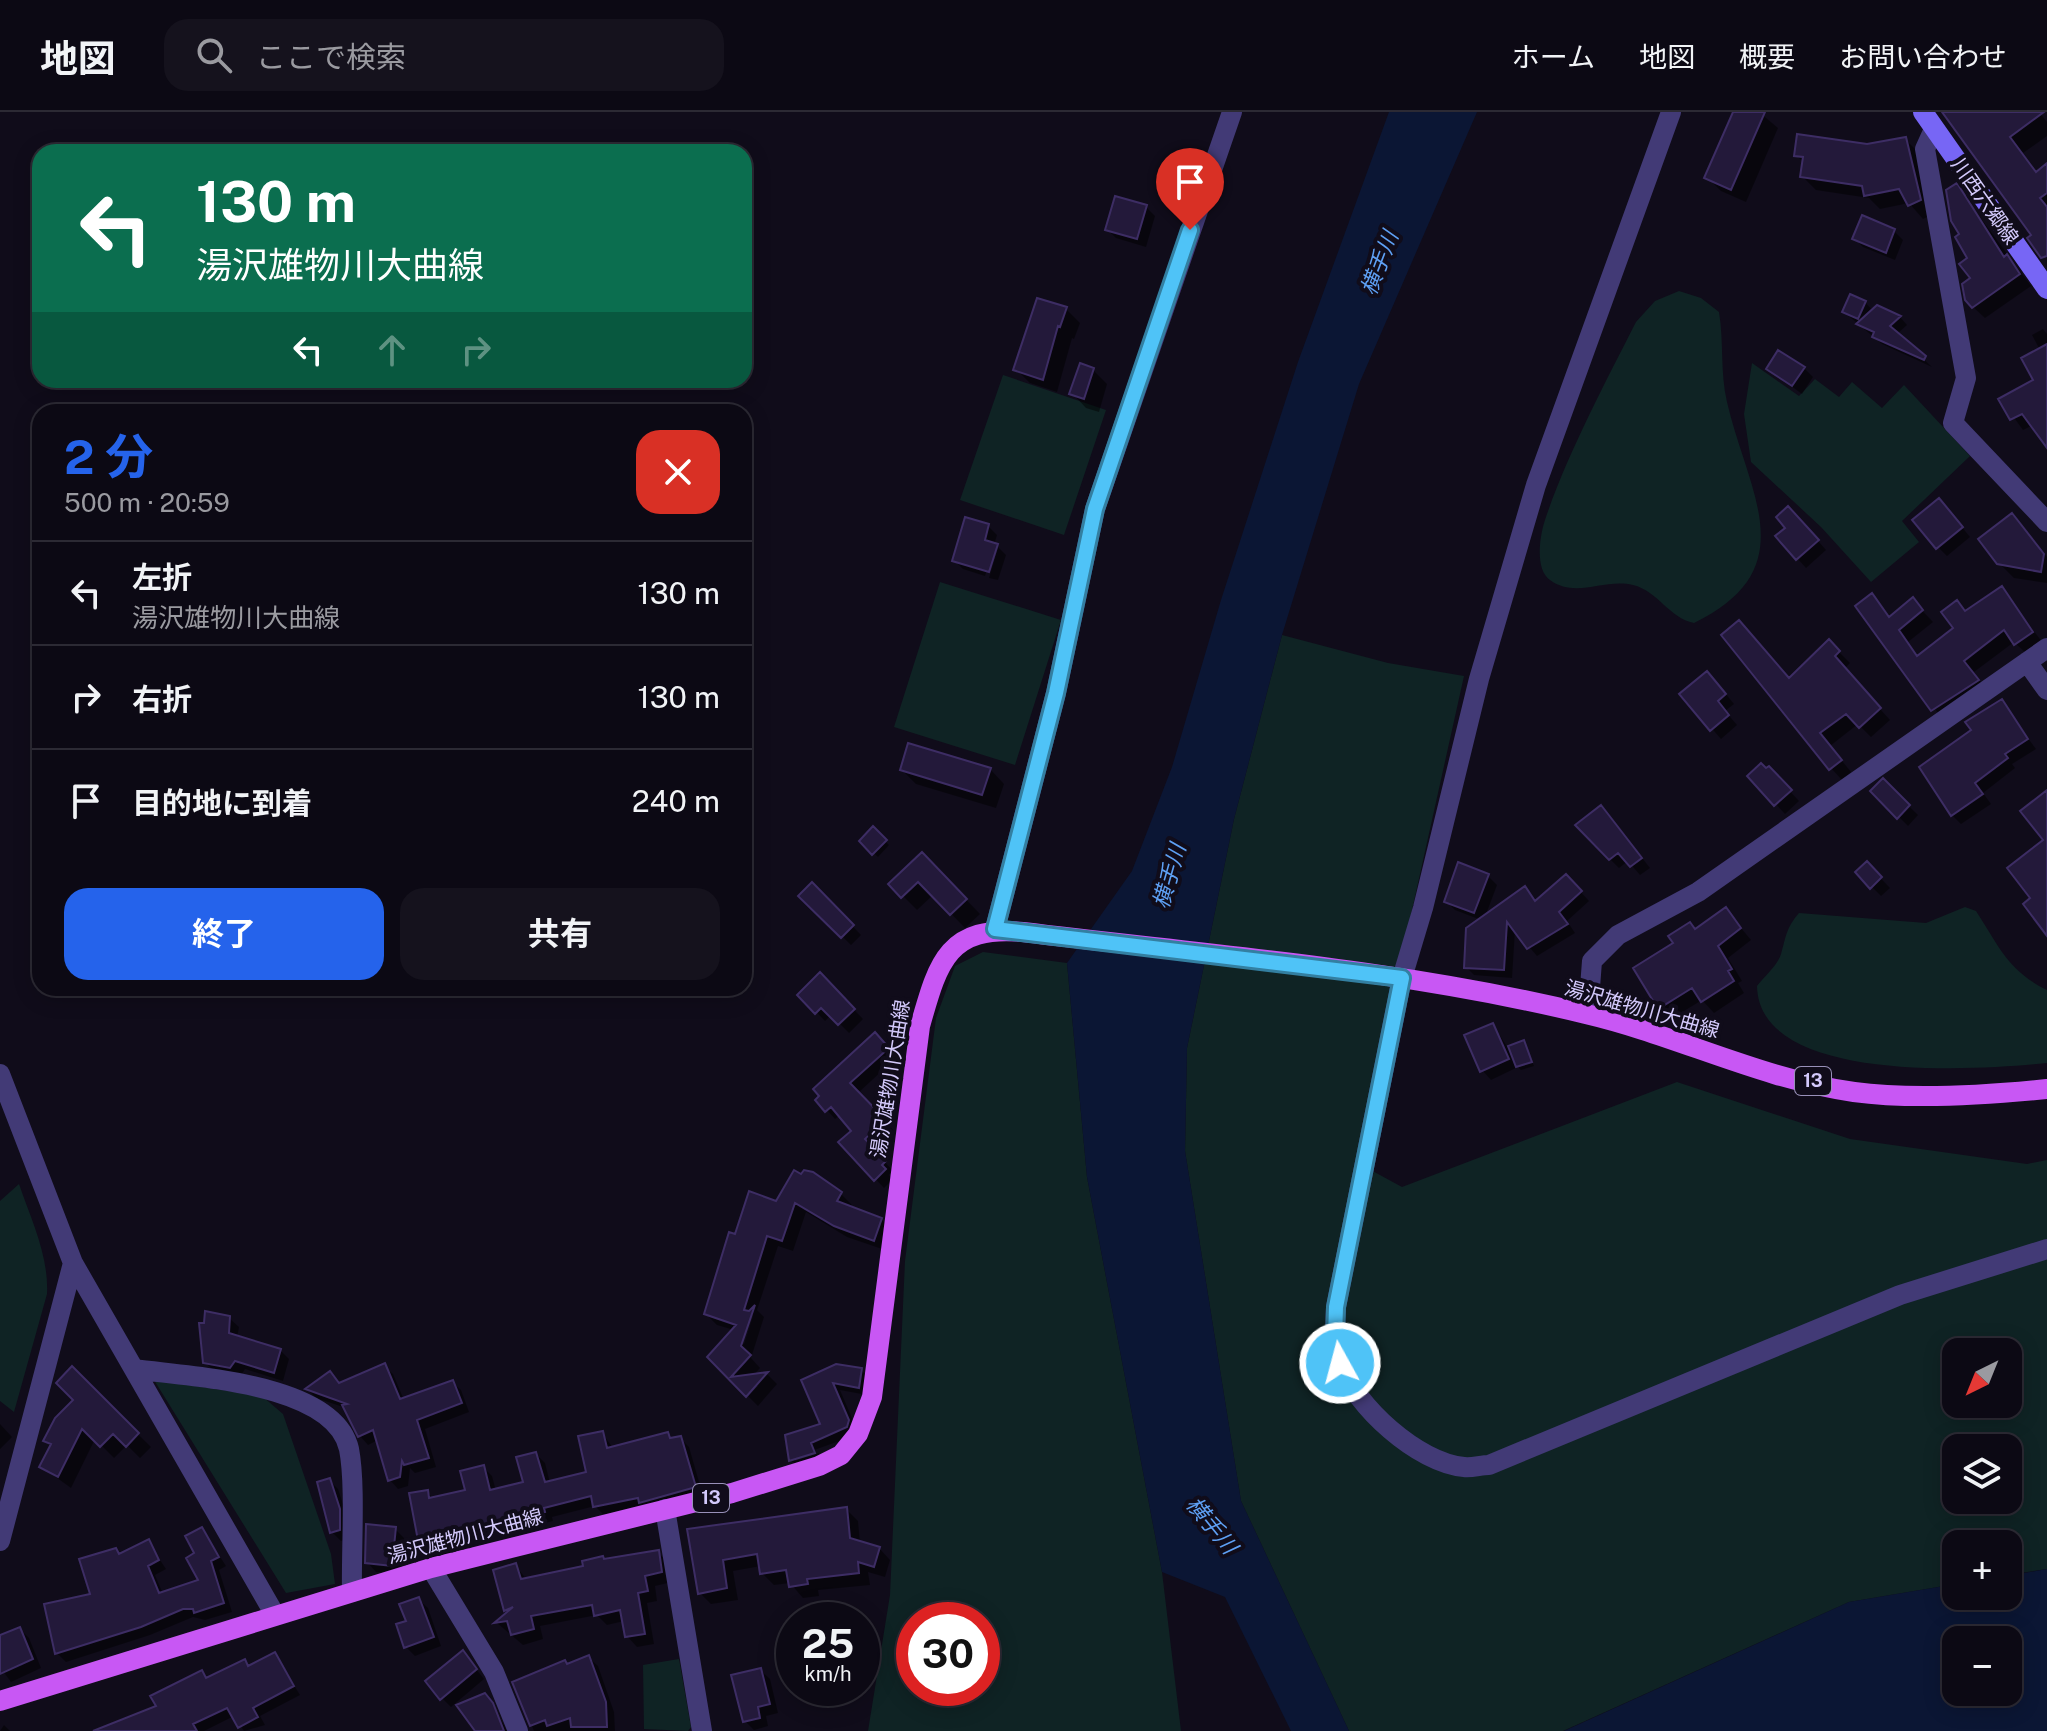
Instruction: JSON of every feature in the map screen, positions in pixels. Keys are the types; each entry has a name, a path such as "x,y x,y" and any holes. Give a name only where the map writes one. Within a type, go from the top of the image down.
{"main road":[{"name":"川西六郷線","path":"1929,120 2047,289"},
{"name":"湯沢雄物川大曲線","path":"0,1701 431,1568 665,1509 819,1466 841,1455 858,1434 872,1397 920,1026 936,968 954,947 974,934 995,929 1398,977 1588,1014 1744,1064 1854,1092 1989,1095 2047,1089"}],"street":[{"path":"995,929 1056,693 1095,509 1232,112"},
{"path":"1671,112 1536,485 1479,679 1423,908 1398,977 1336,1307 1335,1337 1345,1374 1385,1425 1437,1459 1464,1467 1489,1465 1900,1295 2047,1249"},
{"path":"1929,120 1925,149 1966,378 1953,423 2047,522"},
{"path":"1588,1014 1592,961 1618,935 1698,892 2047,648"},
{"path":"2027,662 2047,690"},
{"path":"0,1074 73,1263 275,1615"},
{"path":"0,1541 73,1263"},
{"path":"134,1369 261,1387 308,1405 332,1419 349,1449 352,1592"},
{"path":"665,1509 702,1731"},
{"path":"431,1568 494,1672 518,1731"}],"green space":[{"path":"1679,291 1701,298 1719,312 1727,402 1755,497 1760,526 1759,553 1749,578 1728,601 1694,623 1677,616 1650,593 1633,585 1570,588 1560,585 1545,575 1540,559 1542,532 1555,493 1636,322 1655,301"},
{"path":"1752,363 1799,396 1815,379 1839,397 1852,382 1882,408 1904,385 1970,456 1902,521 1919,542 1871,582 1821,527 1751,462 1744,414"},
{"path":"1003,375 1106,410 1064,535 960,500"},
{"path":"940,582 1061,620 1015,765 894,727"},
{"path":"1282,635 1388,663 1464,676 1356,1162 1402,1187 1677,1082 1850,1139 2027,1164 2047,1160 2047,1569 2022,1573 2022,1530 1942,1530 1942,1586 1849,1602 1563,1731 1349,1731 1241,1501 1185,1151 1187,1048 1234,819"},
{"path":"1965,907 1976,911 2013,965 2047,990 2047,1063 1973,1068 1877,1064 1832,1056 1794,1041 1767,1018 1757,986 1774,967 1789,928 1799,913 1926,923"},
{"path":"983,952 1067,963 1087,1177 1162,1572 1181,1731 868,1731 872,1706 880,1706 880,1657 890,1595 905,1261 936,1018 955,966"},
{"path":"19,1184 42,1252 47,1294 14,1412 0,1401 0,1201"},
{"path":"154,1380 262,1396 283,1414 331,1554 335,1584 286,1593"},
{"path":"679,1659 691,1727 688,1731 644,1729 643,1665"}],"water":[{"name":"横手川","path":"1389,112 1477,112 1359,384 1282,635 1234,819 1187,1048 1185,1151 1241,1501 1349,1731 1291,1731 1225,1597 1162,1572 1087,1177 1067,963 1132,871 1172,767 1221,600 1298,362"},
{"path":"2047,1569 2047,1731 1564,1731 1849,1602 1942,1586 1942,1610 2022,1610 2022,1573"}],"building":[{"path":"1733,112 1765,112 1731,190 1704,178"},
{"path":"1942,112 2044,112 2010,137 2036,172 2047,163 2047,193 2040,198 2047,207 2047,256 2041,258 2027,238 2031,235"},
{"path":"1797,134 1867,144 1906,137 1921,200 1908,206 1899,189 1864,196 1862,186 1800,177 1803,157 1794,156"},
{"path":"1957,183 2004,257 2007,254 2020,274 1972,308 1965,300 1962,284 1970,278 1959,264 1967,258 1955,237 1959,234 1951,221 1946,190"},
{"path":"1115,196 1147,205 1137,239 1105,230"},
{"path":"1862,215 1895,229 1886,253 1852,239"},
{"path":"1850,294 1866,301 1858,319 1842,312"},
{"path":"1037,298 1067,307 1058,326 1043,380 1013,370"},
{"path":"1877,305 1901,316 1890,326 1926,356 1924,360 1872,337 1874,332 1856,324"},
{"path":"2047,344 2047,448 2022,414 2010,420 1998,399 2033,380 2021,358"},
{"path":"1778,350 1805,367 1792,386 1766,369"},
{"path":"1080,363 1094,368 1084,399 1069,394"},
{"path":"1939,498 1963,527 1936,549 1912,520"},
{"path":"1788,506 1819,540 1796,560 1775,536 1785,528 1776,517"},
{"path":"2012,513 2044,554 2041,572 1997,564 1978,539"},
{"path":"965,517 989,524 985,540 998,544 989,572 952,561"},
{"path":"2002,586 2033,632 2014,645 2004,630 1964,661 1979,680 1931,711 1855,606 1872,593 1889,617 1913,597 1923,610 1899,630 1917,656 1953,628 1941,612 1957,600 1965,611"},
{"path":"1739,620 1789,678 1829,639 1840,651 1835,656 1881,708 1859,728 1846,714 1820,733 1842,760 1829,770 1721,635"},
{"path":"1707,671 1726,694 1718,701 1729,715 1710,731 1679,694"},
{"path":"2002,699 2028,739 2005,754 2008,758 1975,783 1983,794 1951,816 1919,767 1971,730 1965,722"},
{"path":"908,743 991,768 982,795 900,770"},
{"path":"1761,763 1766,768 1769,766 1792,790 1774,806 1747,776"},
{"path":"1883,778 1910,805 1897,819 1870,791"},
{"path":"2047,790 2047,936 2023,904 2030,898 2007,868 2043,840 2020,811"},
{"path":"1601,805 1642,858 1630,867 1618,853 1609,860 1575,825"},
{"path":"873,826 887,840 872,855 859,841"},
{"path":"922,852 967,899 950,915 918,882 901,898 888,884"},
{"path":"1867,861 1882,877 1870,889 1855,872"},
{"path":"1458,862 1489,874 1474,913 1444,902"},
{"path":"1566,874 1582,891 1559,912 1568,924 1527,949 1507,922 1504,970 1464,968 1466,928 1525,886 1535,901"},
{"path":"812,882 854,925 841,938 798,896"},
{"path":"1726,907 1741,928 1718,946 1732,969 1728,971 1734,981 1701,1002 1692,988 1658,1009 1633,968 1673,943 1668,936 1690,922 1695,929"},
{"path":"820,972 855,1009 838,1025 821,1008 815,1014 797,995"},
{"path":"1493,1023 1509,1059 1480,1072 1464,1035"},
{"path":"875,1032 889,1048 850,1083 886,1120 865,1139 886,1161 882,1165 886,1169 874,1181 838,1142 851,1131 831,1107 825,1112 815,1100 819,1096 813,1089"},
{"path":"1524,1040 1532,1062 1516,1067 1508,1046"},
{"path":"794,1170 801,1174 804,1170 813,1172 842,1192 837,1201 882,1218 874,1241 834,1226 795,1203 782,1241 767,1236 744,1310 749,1311 755,1305 741,1346 751,1355 731,1377 768,1372 746,1397 707,1357 736,1325 704,1314 729,1232 735,1234 749,1191 776,1201"},
{"path":"205,1311 230,1316 229,1333 281,1349 274,1373 235,1361 230,1368 203,1363 199,1323 204,1323"},
{"path":"385,1363 400,1399 453,1380 462,1403 417,1420 429,1458 404,1465 402,1461 400,1477 388,1481 373,1430 358,1437 342,1405 347,1404 305,1389 330,1371 339,1383"},
{"path":"836,1364 862,1368 859,1388 833,1383 849,1420 847,1427 811,1443 815,1453 789,1461 785,1435 820,1424 801,1380"},
{"path":"72,1366 139,1433 126,1447 113,1434 100,1447 82,1429 58,1477 39,1467 51,1444 43,1441 55,1418 73,1400 56,1383"},
{"path":"603,1431 607,1448 668,1432 670,1438 681,1436 696,1487 639,1503 638,1498 593,1507 591,1496 544,1508 545,1512 442,1537 444,1547 420,1551 409,1493 428,1490 429,1498 465,1490 460,1471 484,1465 490,1490 523,1482 516,1457 536,1452 545,1482 586,1472 578,1436"},
{"path":"330,1478 340,1509 340,1530 330,1533 317,1482"},
{"path":"847,1507 850,1538 880,1547 874,1567 858,1562 859,1573 807,1579 808,1584 789,1587 786,1570 760,1574 757,1554 723,1560 727,1588 698,1594 687,1529"},
{"path":"366,1524 396,1527 392,1566 365,1563"},
{"path":"202,1527 219,1557 211,1561 224,1603 194,1613 193,1609 183,1609 141,1627 55,1654 44,1604 90,1594 79,1559 116,1548 119,1554 149,1539 159,1560 148,1566 159,1593 198,1580 186,1558 194,1553 185,1536"},
{"path":"659,1550 662,1572 645,1576 648,1591 638,1593 645,1634 625,1637 620,1610 594,1616 592,1605 531,1616 534,1629 511,1635 507,1621 494,1623 513,1607 504,1611 493,1570 516,1563 521,1579 583,1566 582,1561 603,1556 604,1559"},
{"path":"419,1597 434,1637 404,1648 396,1624 406,1621 399,1604"},
{"path":"20,1627 33,1659 0,1674 0,1635"},
{"path":"463,1650 477,1669 440,1700 425,1681"},
{"path":"275,1652 294,1686 253,1708 258,1717 238,1728 227,1708 193,1724 197,1731 93,1731 156,1706 150,1696 202,1670 206,1678 245,1659 248,1666"},
{"path":"589,1655 606,1702 607,1727 571,1727 570,1718 547,1726 545,1720 530,1726 512,1682 565,1660 567,1664"},
{"path":"761,1668 770,1704 758,1707 760,1718 743,1722 731,1675"},
{"path":"485,1693 493,1703 504,1731 475,1731 456,1705"}],"route":[{"path":"1190,230 1095,509 1056,693 995,929 1402,978 1336,1307 1335,1337 1340,1363"}]}
